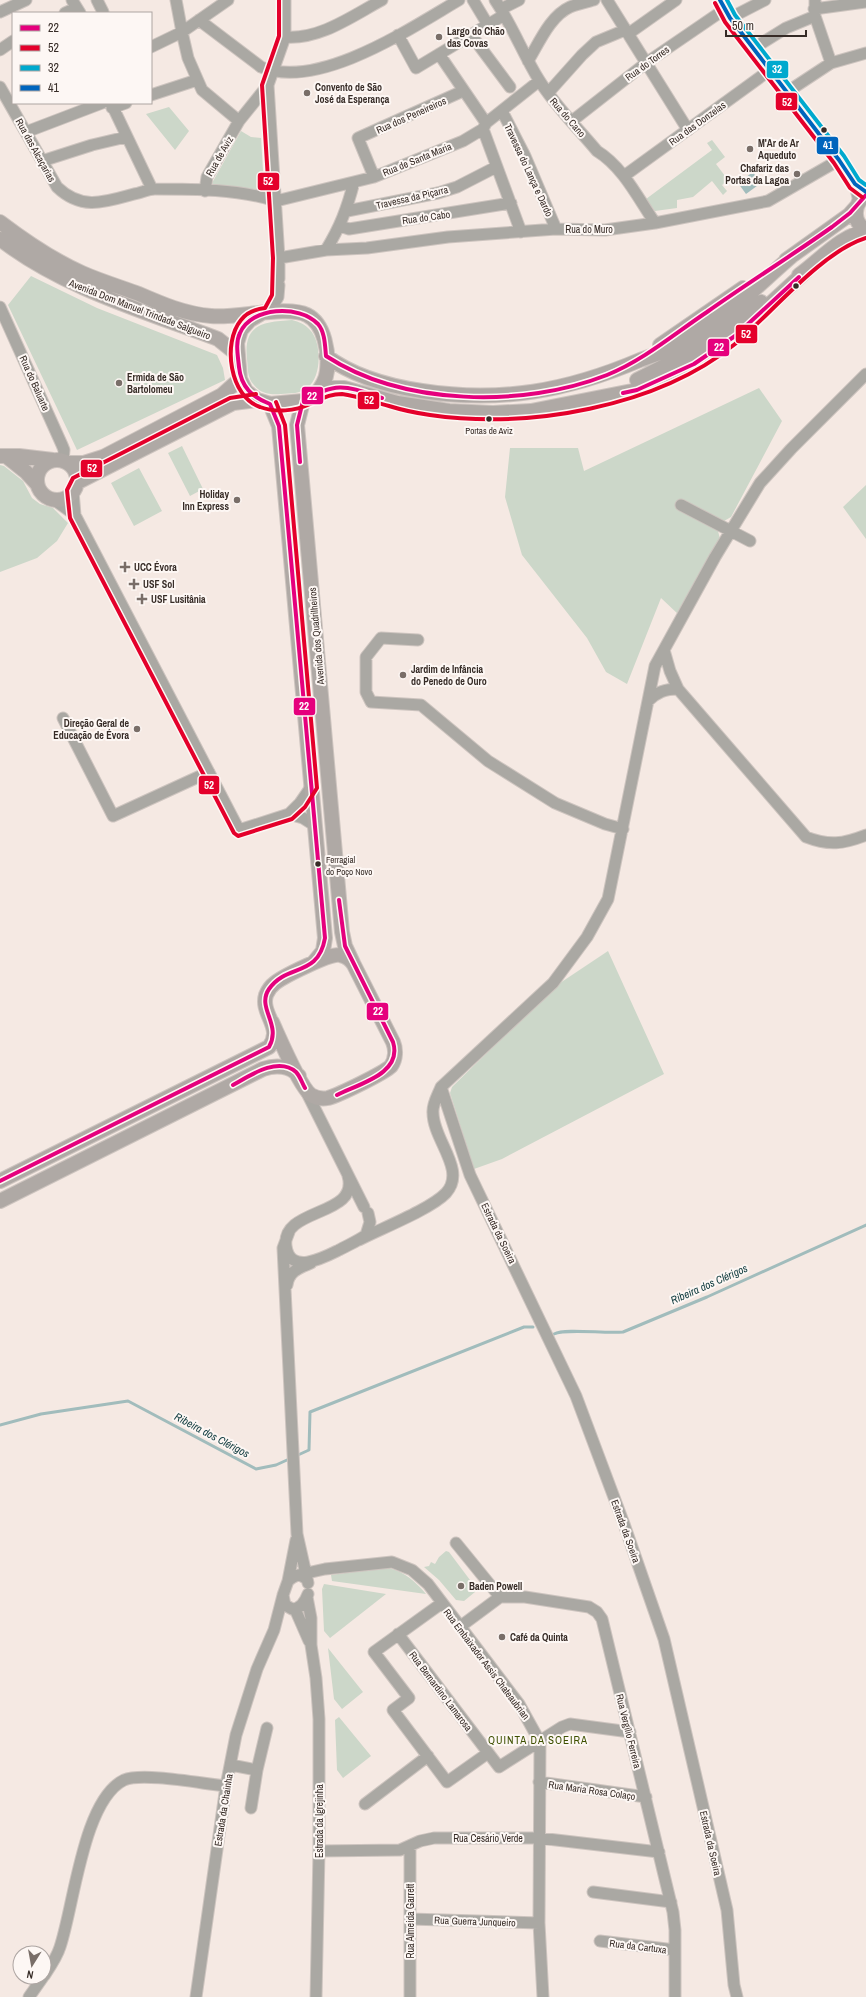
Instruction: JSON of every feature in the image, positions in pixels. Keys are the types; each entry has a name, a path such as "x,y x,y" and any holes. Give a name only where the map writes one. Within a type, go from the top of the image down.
{"main road":[{"path":"3,456 26,472 37,484 40,491 46,496 53,499 61,499 68,496 75,487 233,403 309,398 328,388 344,388 398,403 422,407 493,413 531,411 582,402 636,380 688,354 806,271 844,240 855,234 866,231 858,223 856,218 862,199"},
{"path":"326,356 349,370 376,381 406,389 470,396 517,395 542,392 585,381 628,366 683,343 720,317 793,255 849,215 862,199"},
{"name":"Avenida Dom Manuel Trindade Salgueiro","path":"0,222 26,242 81,272 184,312 212,317 294,311 308,315 318,324 324,336 328,371 324,384 309,398"},
{"name":"Avenida Dom Manuel Trindade Salgueiro","path":"0,239 18,253 75,285 218,339 238,355"},
{"name":"Avenida Dom Manuel Trindade Salgueiro","path":"263,402 246,391 240,379 237,343 241,330 250,320 265,313"},
{"path":"3,456 20,456 84,463 103,457 222,395 240,379"},
{"name":"Avenida dos Quadrilheiros","path":"309,398 297,425 340,917 343,939 354,965"},
{"name":"Avenida dos Quadrilheiros","path":"263,402 279,426 311,787 324,945 320,957 312,964"},
{"path":"37,484 37,476 45,463 61,461 73,469 76,476 75,487"},
{"path":"0,1181 264,1050 272,1043 275,1036 269,1017 266,997 270,987 279,980 333,955 346,956 354,965 393,1042 394,1057 390,1066 385,1071 337,1095 327,1098 319,1098 313,1096 305,1088 269,1017"},
{"path":"0,1201 263,1069 275,1066 283,1067 293,1070 299,1076"}],"street":[{"path":"0,12 26,0"},
{"path":"97,0 103,12"},
{"path":"176,0 188,58 202,90 239,121"},
{"path":"152,46 182,32 228,0"},
{"name":"Rua de Aviz","path":"276,202 253,195 205,191 207,177 239,121 268,85 285,37 286,0"},
{"path":"285,37 297,38 315,35 382,0"},
{"path":"199,20 261,67 273,72 294,72 343,62 398,35 440,5 459,0"},
{"path":"473,0 488,25"},
{"path":"398,35 416,68 472,36 488,25 500,8 519,0"},
{"path":"528,61 547,29 560,13 570,7 594,0"},
{"path":"607,0 688,130"},
{"path":"548,93 582,55 596,42 626,32 676,0"},
{"name":"Rua do Torres","path":"572,121 646,63 725,9 765,0"},
{"path":"754,48 815,8 866,2"},
{"name":"Rua do Cano","path":"500,8 539,81 597,151 608,158 624,176 655,223"},
{"path":"815,8 832,63"},
{"path":"725,9 839,160 855,184 862,199"},
{"path":"472,36 510,87"},
{"path":"0,50 12,41"},
{"path":"787,92 832,63 866,53"},
{"path":"439,54 484,126 496,167 522,232"},
{"name":"Rua das Donzelas","path":"624,176 770,70"},
{"path":"152,95 197,80"},
{"name":"Rua de Santa Maria","path":"276,202 374,177 463,141 484,126 539,81"},
{"name":"Rua de Aviz","path":"265,313 278,297 279,282 276,202 268,85"},
{"name":"Rua das Alcaçarias","path":"0,87 12,102"},
{"name":"Rua dos Peneireiros","path":"374,177 358,138 463,91"},
{"name":"Rua das Alcaçarias","path":"14,104 26,132 57,187 77,201 102,203 152,189 205,191"},
{"path":"26,132 99,104"},
{"path":"111,105 152,189"},
{"name":"Travessa do Lança e Dardo","path":"502,111 524,156 556,229"},
{"path":"42,161 92,145 126,137"},
{"name":"Rua do Muro","path":"279,258 326,250 367,248 448,237 556,229 605,230 655,223 768,201 839,160"},
{"name":"Travessa da Piçarra","path":"347,211 438,193 457,187 496,167"},
{"path":"326,250 347,211 354,182"},
{"name":"Rua do Cabo","path":"340,226 349,228 511,203"},
{"name":"Rua do Baluarte","path":"0,308 64,450 61,461"},
{"path":"286,1288 288,1278 293,1271 433,1203 445,1194 453,1183 454,1172 433,1124 432,1112 442,1088 553,983 586,937 608,899 623,830 654,666 760,483 866,374"},
{"path":"75,487 75,515"},
{"path":"53,499 75,515 239,830 289,814 300,803 311,787"},
{"path":"681,505 750,541"},
{"path":"418,640 381,638 366,657 366,692 371,702 421,705 488,761 555,804 623,830"},
{"path":"664,650 670,671 678,689 806,837 822,843 848,842 866,835"},
{"path":"648,702 655,694 667,689 678,689"},
{"path":"63,718 113,816 209,772"},
{"path":"289,814 303,818 314,825"},
{"path":"305,1088 348,1176 372,1219 380,1223 388,1224 396,1221"},
{"name":"Estrada da Soeira","path":"442,1088 470,1175 576,1396 624,1524 664,1640 727,1910 737,1997"},
{"path":"325,1129 322,1120 324,1108 330,1100 337,1095"},
{"path":"311,1645 311,1618 297,1534 284,1248 289,1232 298,1222 344,1198 348,1193 350,1185 348,1176"},
{"path":"337,1202 352,1201 366,1210 370,1222 367,1233 359,1240"},
{"path":"289,1232 286,1246 291,1256 301,1262 315,1261"},
{"path":"274,1630 288,1581 297,1534"},
{"path":"456,1543 500,1597 460,1626"},
{"name":"Rua Embaixador Assis Chateaubrian","path":"304,1577 325,1569 392,1562 412,1570 428,1584 519,1704 540,1742"},
{"path":"288,1581 294,1576 304,1577"},
{"path":"283,1595 285,1604 294,1609 311,1645"},
{"name":"Rua Vergílio Ferreira","path":"500,1597 525,1596 588,1607 597,1612 602,1619 671,1902 676,1930 675,1997"},
{"path":"274,1630 283,1617 303,1604 307,1597"},
{"path":"442,1603 374,1652 409,1698 393,1710 447,1782 488,1753"},
{"name":"Estrada da Chainha","path":"196,1997 230,1765 244,1705 257,1669 274,1630"},
{"name":"Rua Bernardino Lamarosa","path":"398,1634 498,1767 540,1742"},
{"name":"Estrada da Igrejinha","path":"311,1645 316,1678 319,1719 319,1851 316,1997"},
{"path":"543,1997 539,1838 540,1742 562,1727 570,1724 630,1732"},
{"path":"251,1808 257,1770 267,1728"},
{"path":"365,1804 428,1756"},
{"path":"230,1765 257,1770"},
{"path":"52,1962 60,1948 78,1864 87,1838 109,1791 124,1780 146,1776 226,1786"},
{"name":"Rua Maria Rosa Colaço","path":"539,1782 646,1797"},
{"name":"Rua Cesário Verde","path":"319,1851 400,1850 420,1841 434,1838 539,1838 659,1852"},
{"name":"Rua Almeida Garrett","path":"410,1846 410,1997"},
{"path":"593,1892 671,1902"},
{"name":"Rua Guerra Junqueiro","path":"410,1919 540,1923"},
{"name":"Rua da Cartuxa","path":"600,1941 675,1950"},
{"path":"29,1997 38,1985"}],"green space":[{"path":"169,107 189,131 175,150 146,114"},
{"path":"241,131 251,137 261,138 264,187 262,191 216,188 212,183"},
{"path":"712,140 725,157 716,164 728,180 722,185 727,191 723,195 712,181 693,197 677,200 677,208 655,211 646,199 712,150 707,143"},
{"path":"31,276 97,308 217,355 223,368 225,380 77,450 8,305"},
{"path":"292,320 306,326 314,336 317,343 319,360 315,376 312,383 307,388 298,392 274,394 263,392 254,385 249,376 247,347 248,338 257,327 264,324"},
{"path":"759,388 782,421 731,517 724,521 718,531 720,539 679,615 661,598 627,684 606,672 587,638 522,555 505,497 510,448 578,448 584,471"},
{"path":"182,446 203,489 190,496 168,453"},
{"path":"0,465 4,466 23,481 32,498 40,504 53,508 68,523 57,541 37,558 0,572"},
{"path":"139,468 162,511 134,526 111,483"},
{"path":"866,485 866,539 843,507"},
{"path":"608,951 664,1074 502,1159 474,1169 450,1093 452,1087 554,987"},
{"path":"446,1551 449,1552 476,1588 475,1592 464,1601 456,1600 439,1580 424,1567 429,1566 431,1562 435,1564 439,1557"},
{"path":"389,1568 410,1578 426,1594 332,1581 331,1575"},
{"path":"324,1584 386,1594 330,1638 324,1631 322,1589"},
{"path":"328,1648 363,1692 342,1709 334,1699"},
{"path":"339,1717 371,1756 343,1778 337,1770 335,1720"}],"water":[{"path":"753,172 761,183 746,194 738,183"}],"waterway":[{"name":"Ribeira dos Clérigos","path":"554,1334 567,1331 623,1332 707,1297 866,1225"},
{"name":"Ribeira dos Clérigos","path":"0,1425 41,1414 128,1401 256,1469 276,1465 309,1450 310,1412 524,1327 533,1327"}],"transit line":[{"name":"52","path":"279,0 279,36 262,85 273,258 272,295 265,308 252,311 241,320 235,330 231,355 232,368 236,381 242,392 250,401 260,407 279,411 292,410 329,396 342,394 430,415 468,419 508,419 549,416 590,409 630,398 668,384 703,366 735,344 798,285 832,256 849,245 866,238"},
{"name":"41","path":"720,0 730,18 839,160 855,184 866,192"},
{"name":"32","path":"727,0 735,15 844,156 859,180 866,185"},
{"name":"52","path":"715,3 725,22 834,163 850,188 862,197"},
{"name":"22","path":"0,1181 269,1047 273,1031 265,1003 269,989 276,981 309,965 316,959 321,951 325,938 279,426 270,404 258,398 248,390 240,374 237,345 238,337 246,324 265,313 276,311 299,313 310,318 320,327 324,339 326,356 357,373 391,385 427,393 464,397 501,397 538,393 574,386 607,375 634,362 832,227 850,213 866,195"},
{"name":"22","path":"623,393 637,390 694,364 735,336 799,277"},
{"name":"22","path":"300,462 297,425 303,401 325,390 333,388 350,388 382,398"},
{"name":"52","path":"256,394 230,398 73,478 67,490 70,518 234,833 238,836 292,819 305,807 317,788 285,425 276,402"},
{"name":"22","path":"337,1095 377,1076 385,1070 391,1062 394,1053 393,1042 345,946 339,900"},
{"name":"22","path":"233,1085 264,1069 281,1066 296,1072 305,1088"}],"place":[{"name":"Largo do Chão das Covas","path":"439,37"},
{"name":"Convento de São José da Esperança","path":"307,93"},
{"name":"M'Ar de Ar Aqueduto","path":"750,149"},
{"name":"Chafariz das Portas da Lagoa","path":"797,174"},
{"name":"Ermida de São Bartolomeu","path":"119,383"},
{"name":"Portas de Aviz","path":"489,419"},
{"name":"Holiday Inn Express","path":"237,500"},
{"name":"UCC Évora","path":"125,567"},
{"name":"USF Sol","path":"134,584"},
{"name":"USF Lusitânia","path":"142,599"},
{"name":"Jardim de Infância do Penedo de Ouro","path":"403,675"},
{"name":"Direção Geral de Educação de Évora","path":"137,729"},
{"name":"Ferragial do Poço Novo","path":"318,864"},
{"name":"Baden Powell","path":"461,1586"},
{"name":"Café da Quinta","path":"502,1637"}],"district":[{"name":"QUINTA DA SOEIRA","path":"538,1740"}]}
